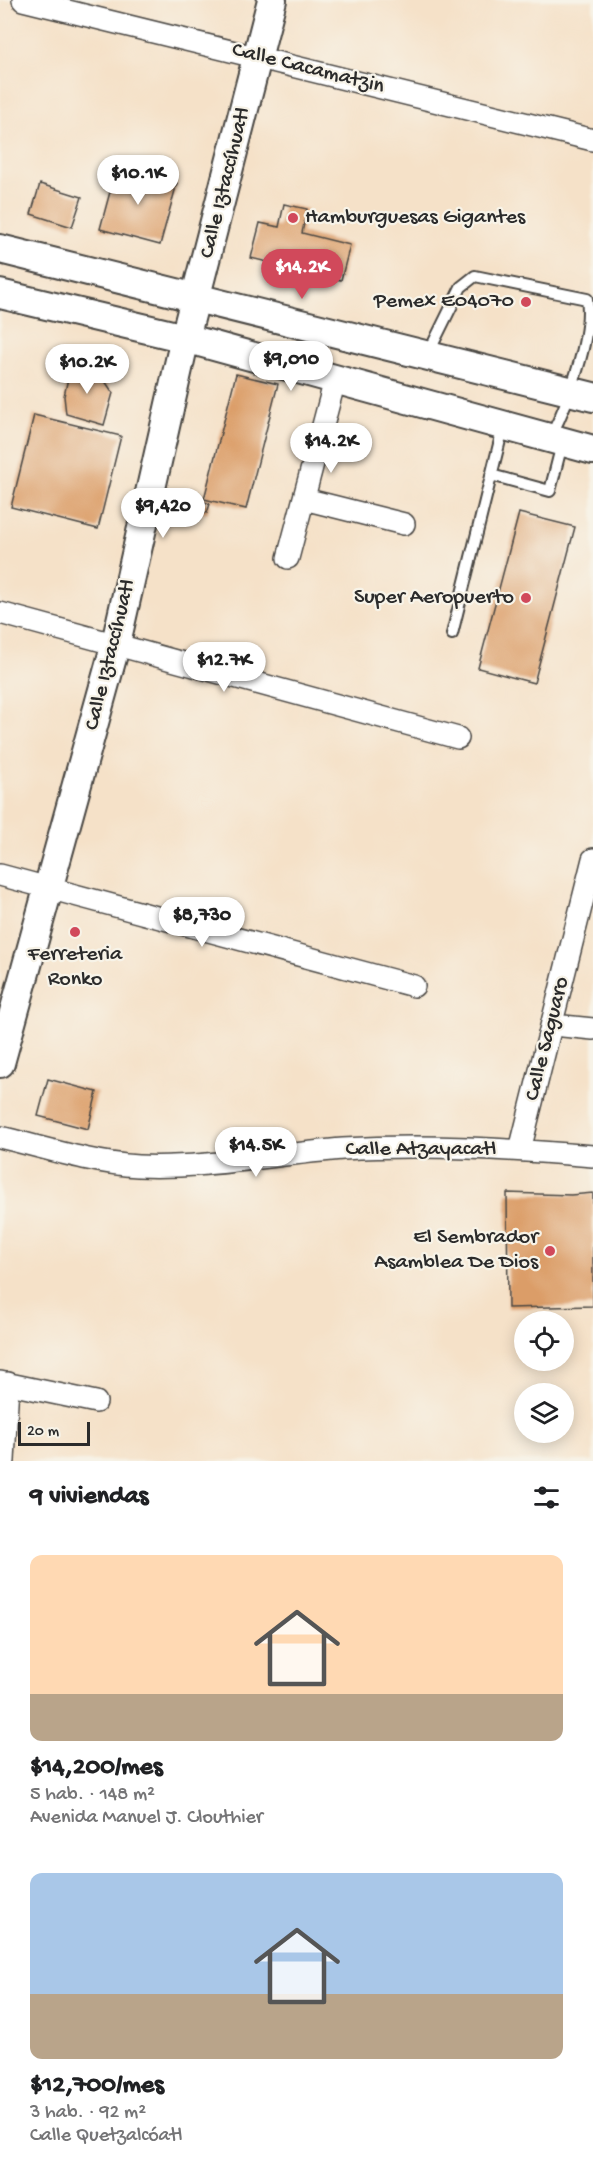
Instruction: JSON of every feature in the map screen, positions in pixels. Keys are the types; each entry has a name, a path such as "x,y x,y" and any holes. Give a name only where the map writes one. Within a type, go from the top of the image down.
{"main road":[{"name":"Calle Iztaccíhuatl","path":"0,1063 116,643 185,339 272,0"},
{"path":"0,249 583,395"},
{"path":"0,294 185,339 593,450"}],"street":[{"name":"Calle Cacamatzin","path":"23,0 593,140"},
{"path":"288,558 335,380"},
{"path":"304,499 404,524"},
{"path":"0,613 458,738"},
{"name":"Calle Saguaro","path":"520,1150 593,859"},
{"path":"0,875 48,886 414,986"},
{"path":"553,1025 593,1029"},
{"name":"Calle Atzayacatl","path":"0,1137 97,1161 140,1166 209,1164 312,1152 377,1148 520,1150 593,1156"},
{"path":"4,1461 4,1382 96,1402"}],"lane":[{"path":"428,355 461,286 475,276 587,299 592,308 592,344 583,395 556,440 550,491 491,475"},
{"path":"452,634 503,425"}],"building":[{"path":"117,166 177,183 160,245 100,229"},
{"path":"40,184 82,197 72,227 31,214"},
{"path":"284,204 307,209 302,233 350,245 341,280 251,258 260,223 279,227"},
{"path":"71,365 99,372 113,393 104,425 66,414 64,396"},
{"path":"236,374 278,384 246,509 204,499"},
{"path":"34,415 121,436 98,529 11,507"},
{"path":"199,500 210,504 207,513 196,509"},
{"name":"Super Aeropuerto","path":"519,513 575,527 534,683 478,668"},
{"path":"48,1079 97,1092 88,1129 38,1116"},
{"name":"El Sembrador Asamblea De Dios","path":"507,1193 571,1195 593,1193 593,1306 508,1308"}],"place":[{"name":"Hamburguesas Gigantes","path":"293,218"},
{"name":"Pemex E04070","path":"526,302"},
{"name":"Super Aeropuerto","path":"526,598"},
{"name":"Ferreteria Ronko","path":"75,932"},
{"name":"El Sembrador Asamblea De Dios","path":"550,1251"}]}
